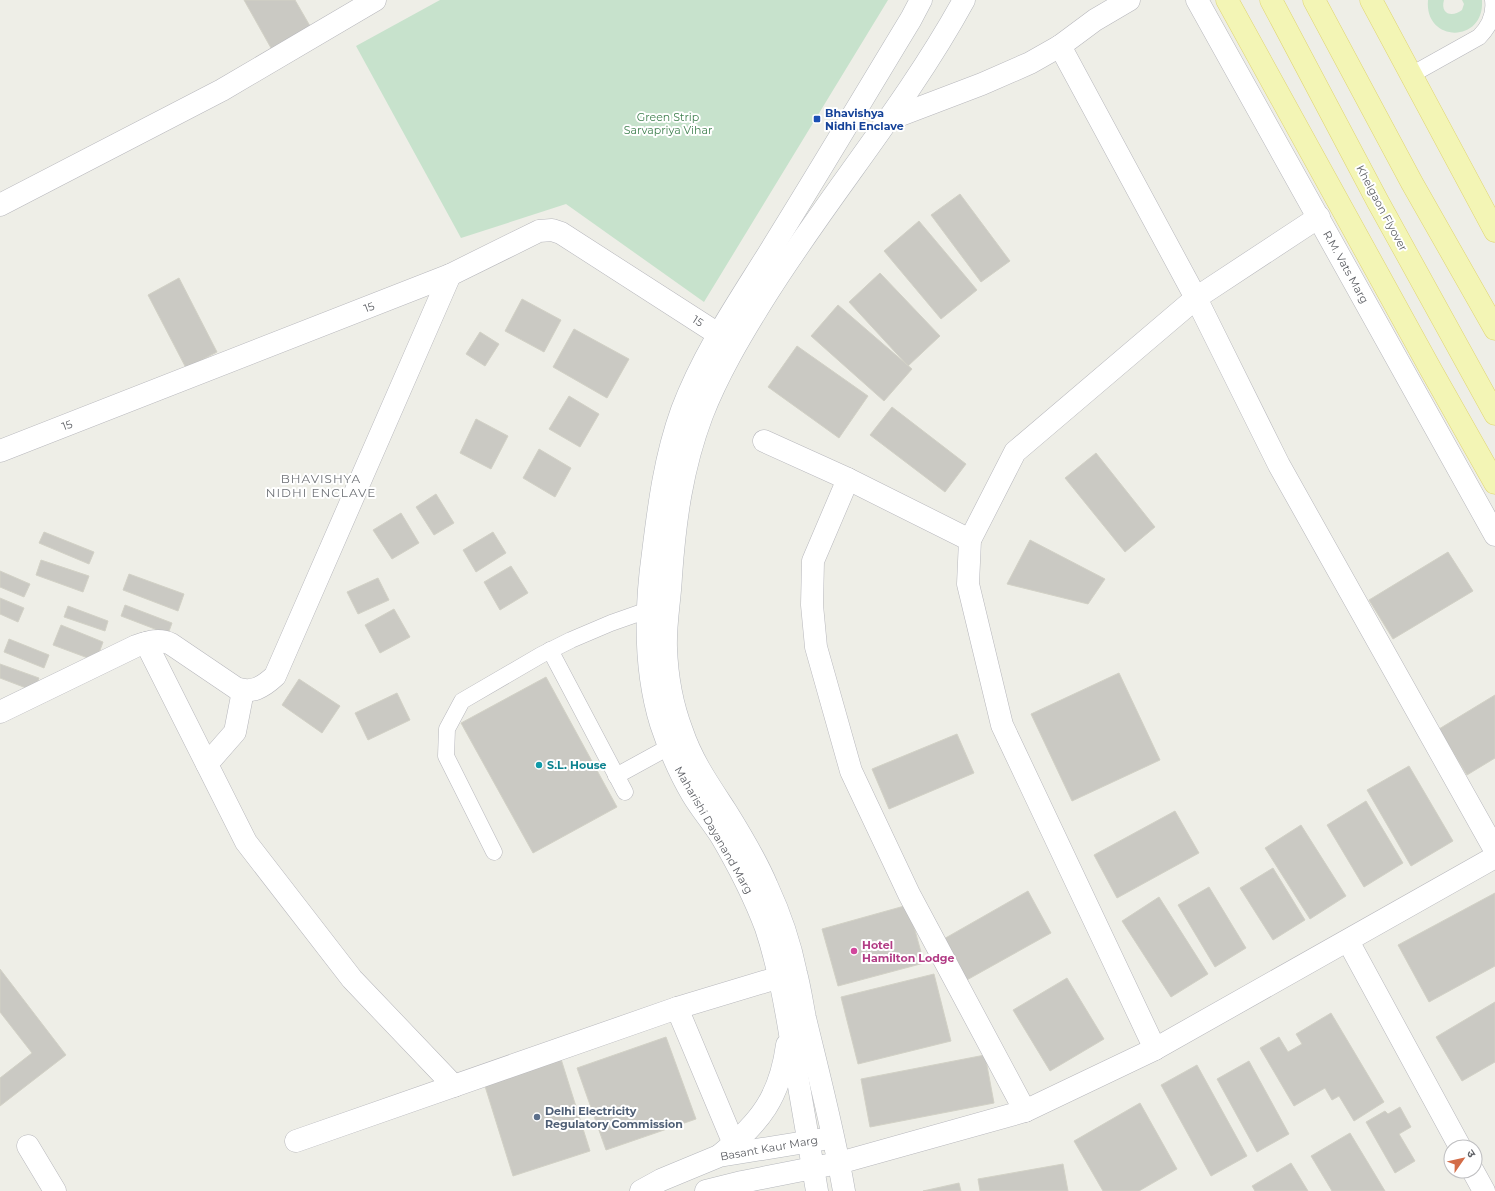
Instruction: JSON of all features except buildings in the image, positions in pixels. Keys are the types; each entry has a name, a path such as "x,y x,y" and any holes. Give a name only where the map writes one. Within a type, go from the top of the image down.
{"main road":[{"path":"1227,0 1495,483"},
{"name":"Khelgaon Flyover","path":"1271,0 1378,202 1495,414"},
{"path":"1314,0 1412,183 1495,329"},
{"path":"1371,0 1495,231"}],"street":[{"path":"0,205 222,90 375,0"},
{"path":"727,339 783,250 921,0"},
{"path":"783,250 890,119 943,39 964,0"},
{"path":"890,119 982,84 1030,63 1060,46 1095,20 1129,0"},
{"name":"R.M. Vats Marg","path":"1197,0 1495,535"},
{"path":"1060,46 1196,298 1279,466 1495,850"},
{"path":"1155,1049 1002,725 968,584 970,540 1015,452 1196,298 1319,217"},
{"name":"15","path":"0,451 450,275 539,231 552,230 561,233 727,339"},
{"path":"0,712 136,646 160,641 171,644 236,688 243,691 259,688 275,676 450,275"},
{"name":"Maharishi Dayanand Marg","path":"727,339 698,371 682,411 669,452 660,493 649,579 648,643 652,689 660,722 669,747 692,794 720,836 746,881 766,928 780,977 817,1191"},
{"name":"Maharishi Dayanand Marg","path":"727,339 717,380 701,418 688,457 679,497 674,537 666,645 668,675 682,732 694,759 708,785 748,847 768,887 784,928 796,972 844,1191"},
{"path":"764,441 848,479 970,540"},
{"path":"848,479 813,561 812,605 816,647 851,771 909,894 1025,1112"},
{"path":"146,643 246,842 352,979 454,1086"},
{"path":"207,764 235,732 243,691"},
{"path":"706,1191 742,1182 839,1163 1025,1112 1155,1049 1495,857"},
{"path":"1348,941 1456,1139"},
{"path":"296,1141 677,1008 780,977"},
{"path":"677,1008 726,1150 748,1131 760,1116 779,1083 784,1064 789,1027"},
{"name":"Basant Kaur Marg","path":"641,1191 661,1180 726,1150 833,1138"},
{"path":"28,1146 55,1191"},
{"path":"1477,1179 1484,1191"},
{"path":"742,1182 762,1185 775,1191"}],"lane":[{"path":"1411,75 1479,37 1487,28 1492,17 1494,5 1493,0"},
{"path":"494,852 446,756 447,729 462,701 550,650 611,623 648,610"},
{"path":"550,650 625,792"},
{"path":"616,776 669,747"}],"green space":[{"name":"Green Strip Sarvapriya Vihar","path":"440,0 888,0 704,302 566,204 461,238 356,46"},
{"path":"1428,0 1444,0 1443,5 1445,11 1454,14 1462,10 1464,4 1462,0 1482,0 1480,14 1474,25 1465,31 1455,33 1444,30 1435,24 1429,14"}],"place":[{"name":"Bhavishya Nidhi Enclave","path":"817,119"},
{"name":"S.L. House","path":"539,765"},
{"name":"Hotel Hamilton Lodge","path":"854,951"},
{"name":"Delhi Electricity Regulatory Commission","path":"537,1117"}],"district":[{"name":"BHAVISHYA NIDHI ENCLAVE","path":"321,486"}]}
